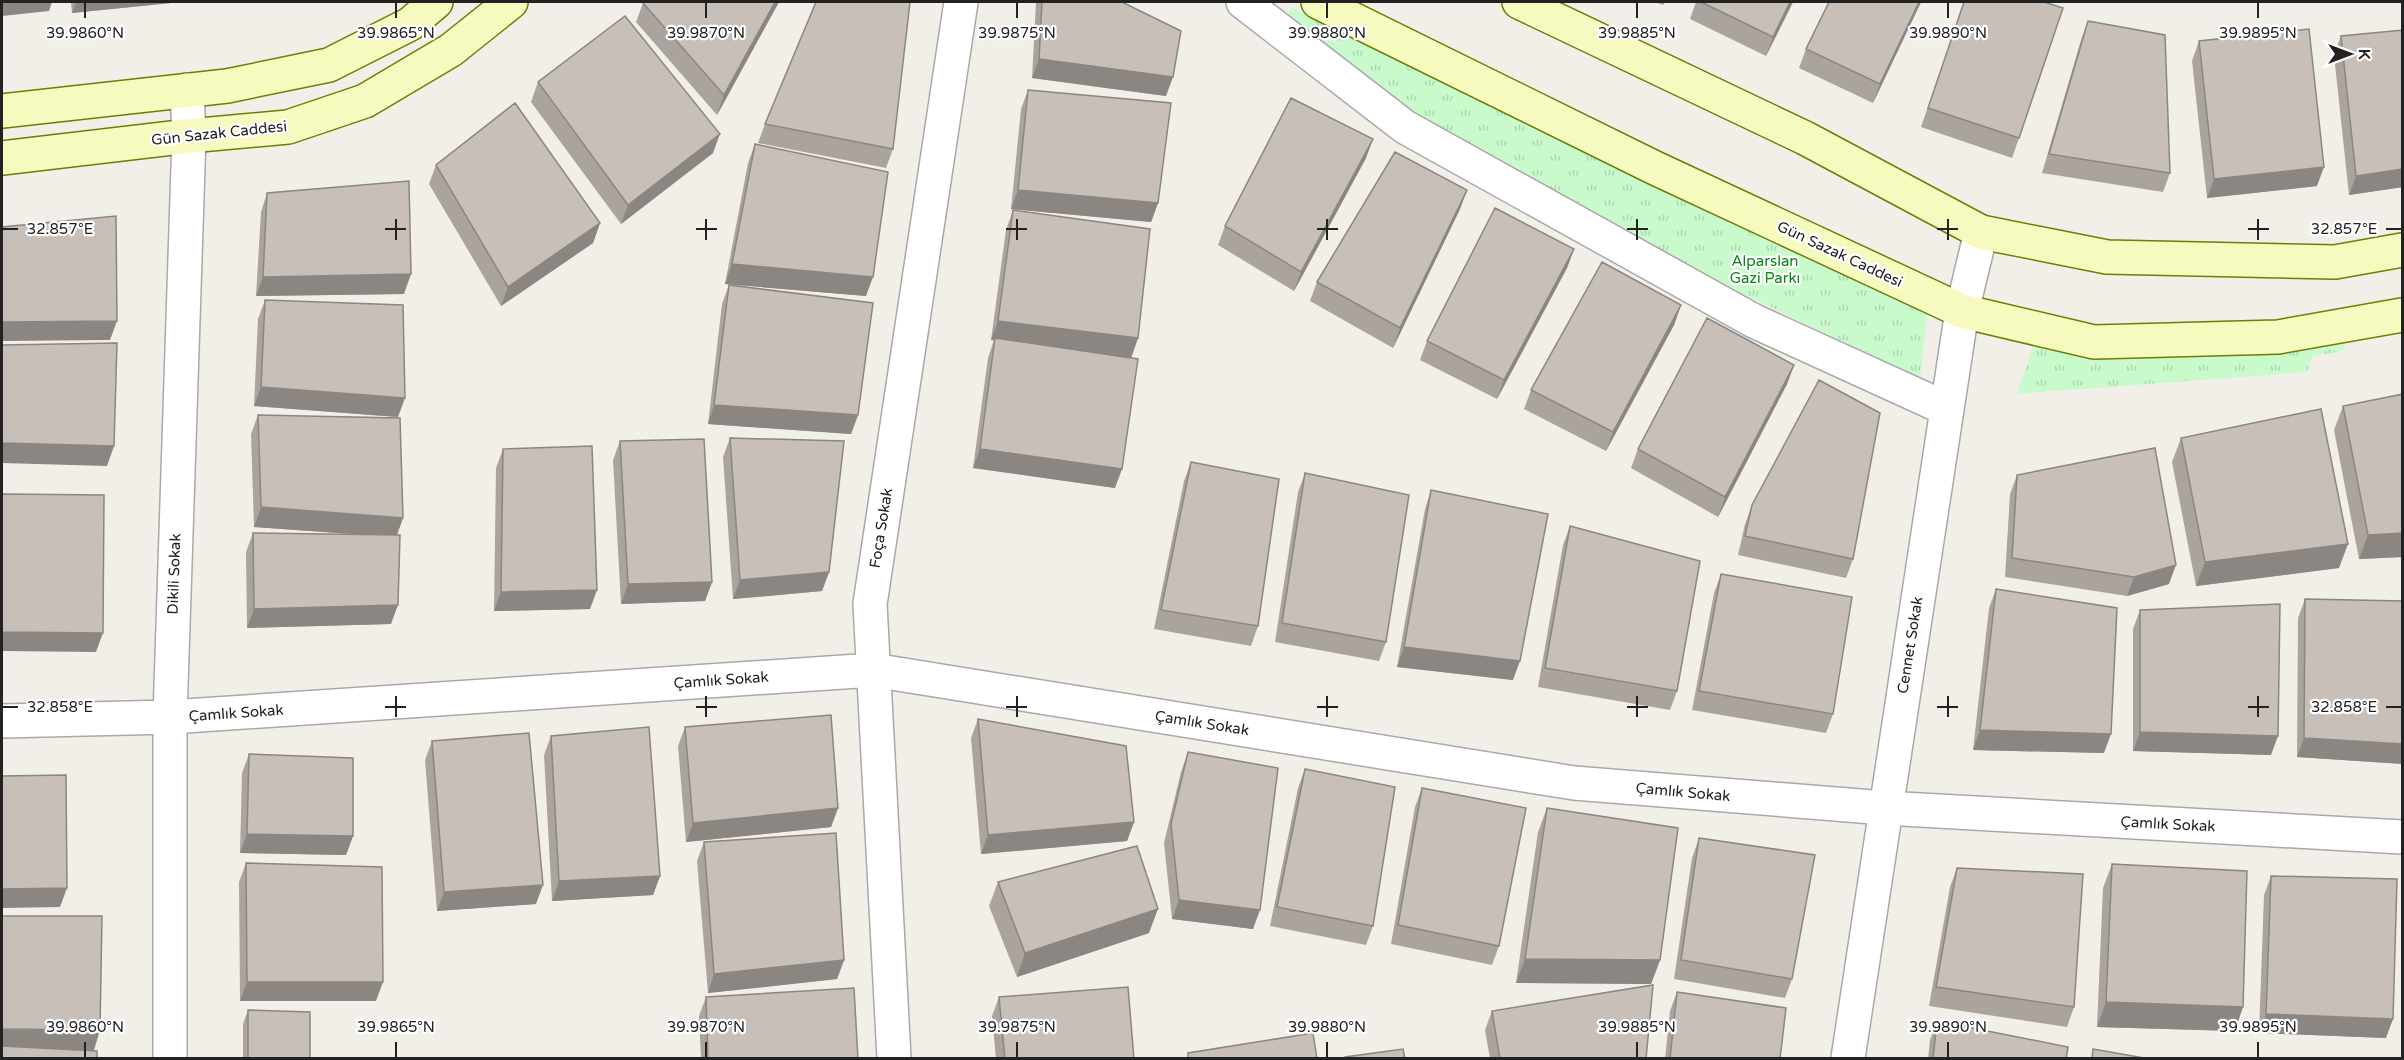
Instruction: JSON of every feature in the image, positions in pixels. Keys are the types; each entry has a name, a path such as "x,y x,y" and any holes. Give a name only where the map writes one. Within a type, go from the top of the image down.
{"main road":[{"path":"2,111 227,86 329,65 410,24 436,2"},
{"name":"Gün Sazak Caddesi","path":"2,158 288,127 365,101 451,50 511,2"},
{"name":"Gün Sazak Caddesi","path":"1318,2 1655,168 1962,311 2094,342 2278,337 2403,315"},
{"path":"1518,2 1805,138 1981,232 2107,257 2335,262 2403,250"}],"street":[{"name":"Foça Sokak","path":"894,1059 870,603 961,2"},
{"path":"1243,2 1405,127 1754,321 1947,409"},
{"name":"Dikili Sokak","path":"170,1059 170,717 189,136 187,90"},
{"name":"Cennet Sokak","path":"1848,1059 1962,311 1981,232"},
{"name":"Çamlık Sokak","path":"2,721 170,717 873,670 1574,783 1885,808 2403,837"}],"green space":[{"name":"Alparslan Gazi Parkı","path":"1291,7 1927,314 1920,378 1745,295 1430,125 1288,20"},
{"path":"2035,341 2346,341 2343,351 2313,356 2307,372 2017,394"}],"building":[{"path":"775,2 724,95 643,3"},
{"path":"816,2 910,2 893,149 765,124"},
{"path":"1042,2 1122,2 1181,31 1173,77 1039,59"},
{"path":"1701,2 1790,2 1773,37"},
{"path":"1829,2 1919,2 1880,84 1806,49"},
{"path":"1964,2 2044,2 2063,8 2019,138 1928,108"},
{"path":"625,16 720,134 628,205 538,82"},
{"path":"2088,21 2165,35 2170,173 2049,154"},
{"path":"2309,29 2324,167 2214,179 2199,41"},
{"path":"2403,30 2403,169 2356,176 2341,36"},
{"path":"1028,90 1171,103 1158,203 1018,190"},
{"path":"1291,98 1373,139 1301,272 1225,226"},
{"path":"515,103 600,223 508,287 436,165"},
{"path":"755,144 888,172 873,277 732,264"},
{"path":"1395,152 1467,190 1400,328 1317,282"},
{"path":"409,181 411,274 263,277 267,193"},
{"path":"1495,208 1574,249 1504,380 1427,341"},
{"path":"1013,210 1150,229 1138,338 998,321"},
{"path":"116,216 117,321 2,322 2,227"},
{"path":"1602,262 1681,305 1613,432 1531,390"},
{"path":"729,285 873,303 858,415 714,405"},
{"path":"265,300 403,305 405,398 261,387"},
{"path":"1707,318 1794,365 1725,497 1638,449"},
{"path":"995,338 1138,359 1122,469 980,449"},
{"path":"117,343 114,446 2,443 2,345"},
{"path":"1819,380 1880,413 1853,559 1745,536 1752,505"},
{"path":"2403,394 2403,533 2368,535 2343,406"},
{"path":"2321,409 2348,544 2205,562 2181,438"},
{"path":"258,415 400,418 403,518 261,507"},
{"path":"730,438 844,441 829,572 740,580"},
{"path":"704,439 712,582 628,584 620,441"},
{"path":"592,446 597,590 501,592 503,449"},
{"path":"2155,448 2176,565 2134,577 2012,558 2017,475"},
{"path":"1191,462 1279,479 1258,626 1161,610"},
{"path":"1305,473 1409,495 1386,642 1282,623"},
{"path":"1431,490 1548,514 1520,661 1404,647"},
{"path":"2,494 104,495 103,633 2,632"},
{"path":"1570,526 1700,561 1677,691 1545,668"},
{"path":"253,533 400,535 398,605 254,609"},
{"path":"1721,574 1852,597 1833,714 1699,691"},
{"path":"1996,589 2117,608 2111,734 1980,730"},
{"path":"2305,599 2403,601 2403,744 2304,738"},
{"path":"2280,604 2278,736 2140,732 2140,610"},
{"path":"831,715 838,808 693,823 685,727"},
{"path":"978,719 1126,746 1134,822 988,835"},
{"path":"649,727 660,876 559,881 551,736"},
{"path":"529,733 543,885 444,892 432,741"},
{"path":"1188,752 1278,768 1260,910 1179,900 1171,824"},
{"path":"249,754 353,758 353,836 247,834"},
{"path":"1305,769 1395,787 1373,926 1277,907"},
{"path":"66,775 67,888 2,889 2,776"},
{"path":"1422,788 1526,808 1499,946 1398,925"},
{"path":"1547,808 1678,828 1660,960 1525,959"},
{"path":"836,833 844,960 714,974 704,842"},
{"path":"1699,838 1815,855 1792,979 1681,960"},
{"path":"1137,846 1158,909 1025,953 998,882"},
{"path":"246,863 382,867 383,982 247,982"},
{"path":"2112,864 2247,871 2243,1007 2106,1002"},
{"path":"1957,868 2083,874 2074,1007 1936,987"},
{"path":"2271,876 2397,879 2393,1019 2266,1014"},
{"path":"2,916 102,916 100,1030 2,1029"},
{"path":"1653,985 1646,1059 1500,1059 1492,1011"},
{"path":"1128,987 1134,1059 1005,1059 999,997"},
{"path":"854,988 858,1059 708,1059 706,997"},
{"path":"1677,992 1786,1008 1780,1059 1670,1059"},
{"path":"248,1010 310,1012 310,1059 248,1059"},
{"path":"1937,1021 2068,1047 2066,1059 1933,1059"},
{"path":"1313,1033 1317,1059 1188,1059 1188,1053"},
{"path":"2,1046 97,1051 97,1059 2,1059"},
{"path":"1403,1049 1405,1059 1345,1059 1345,1057"},
{"path":"2093,1049 2150,1059 2092,1059"}]}
